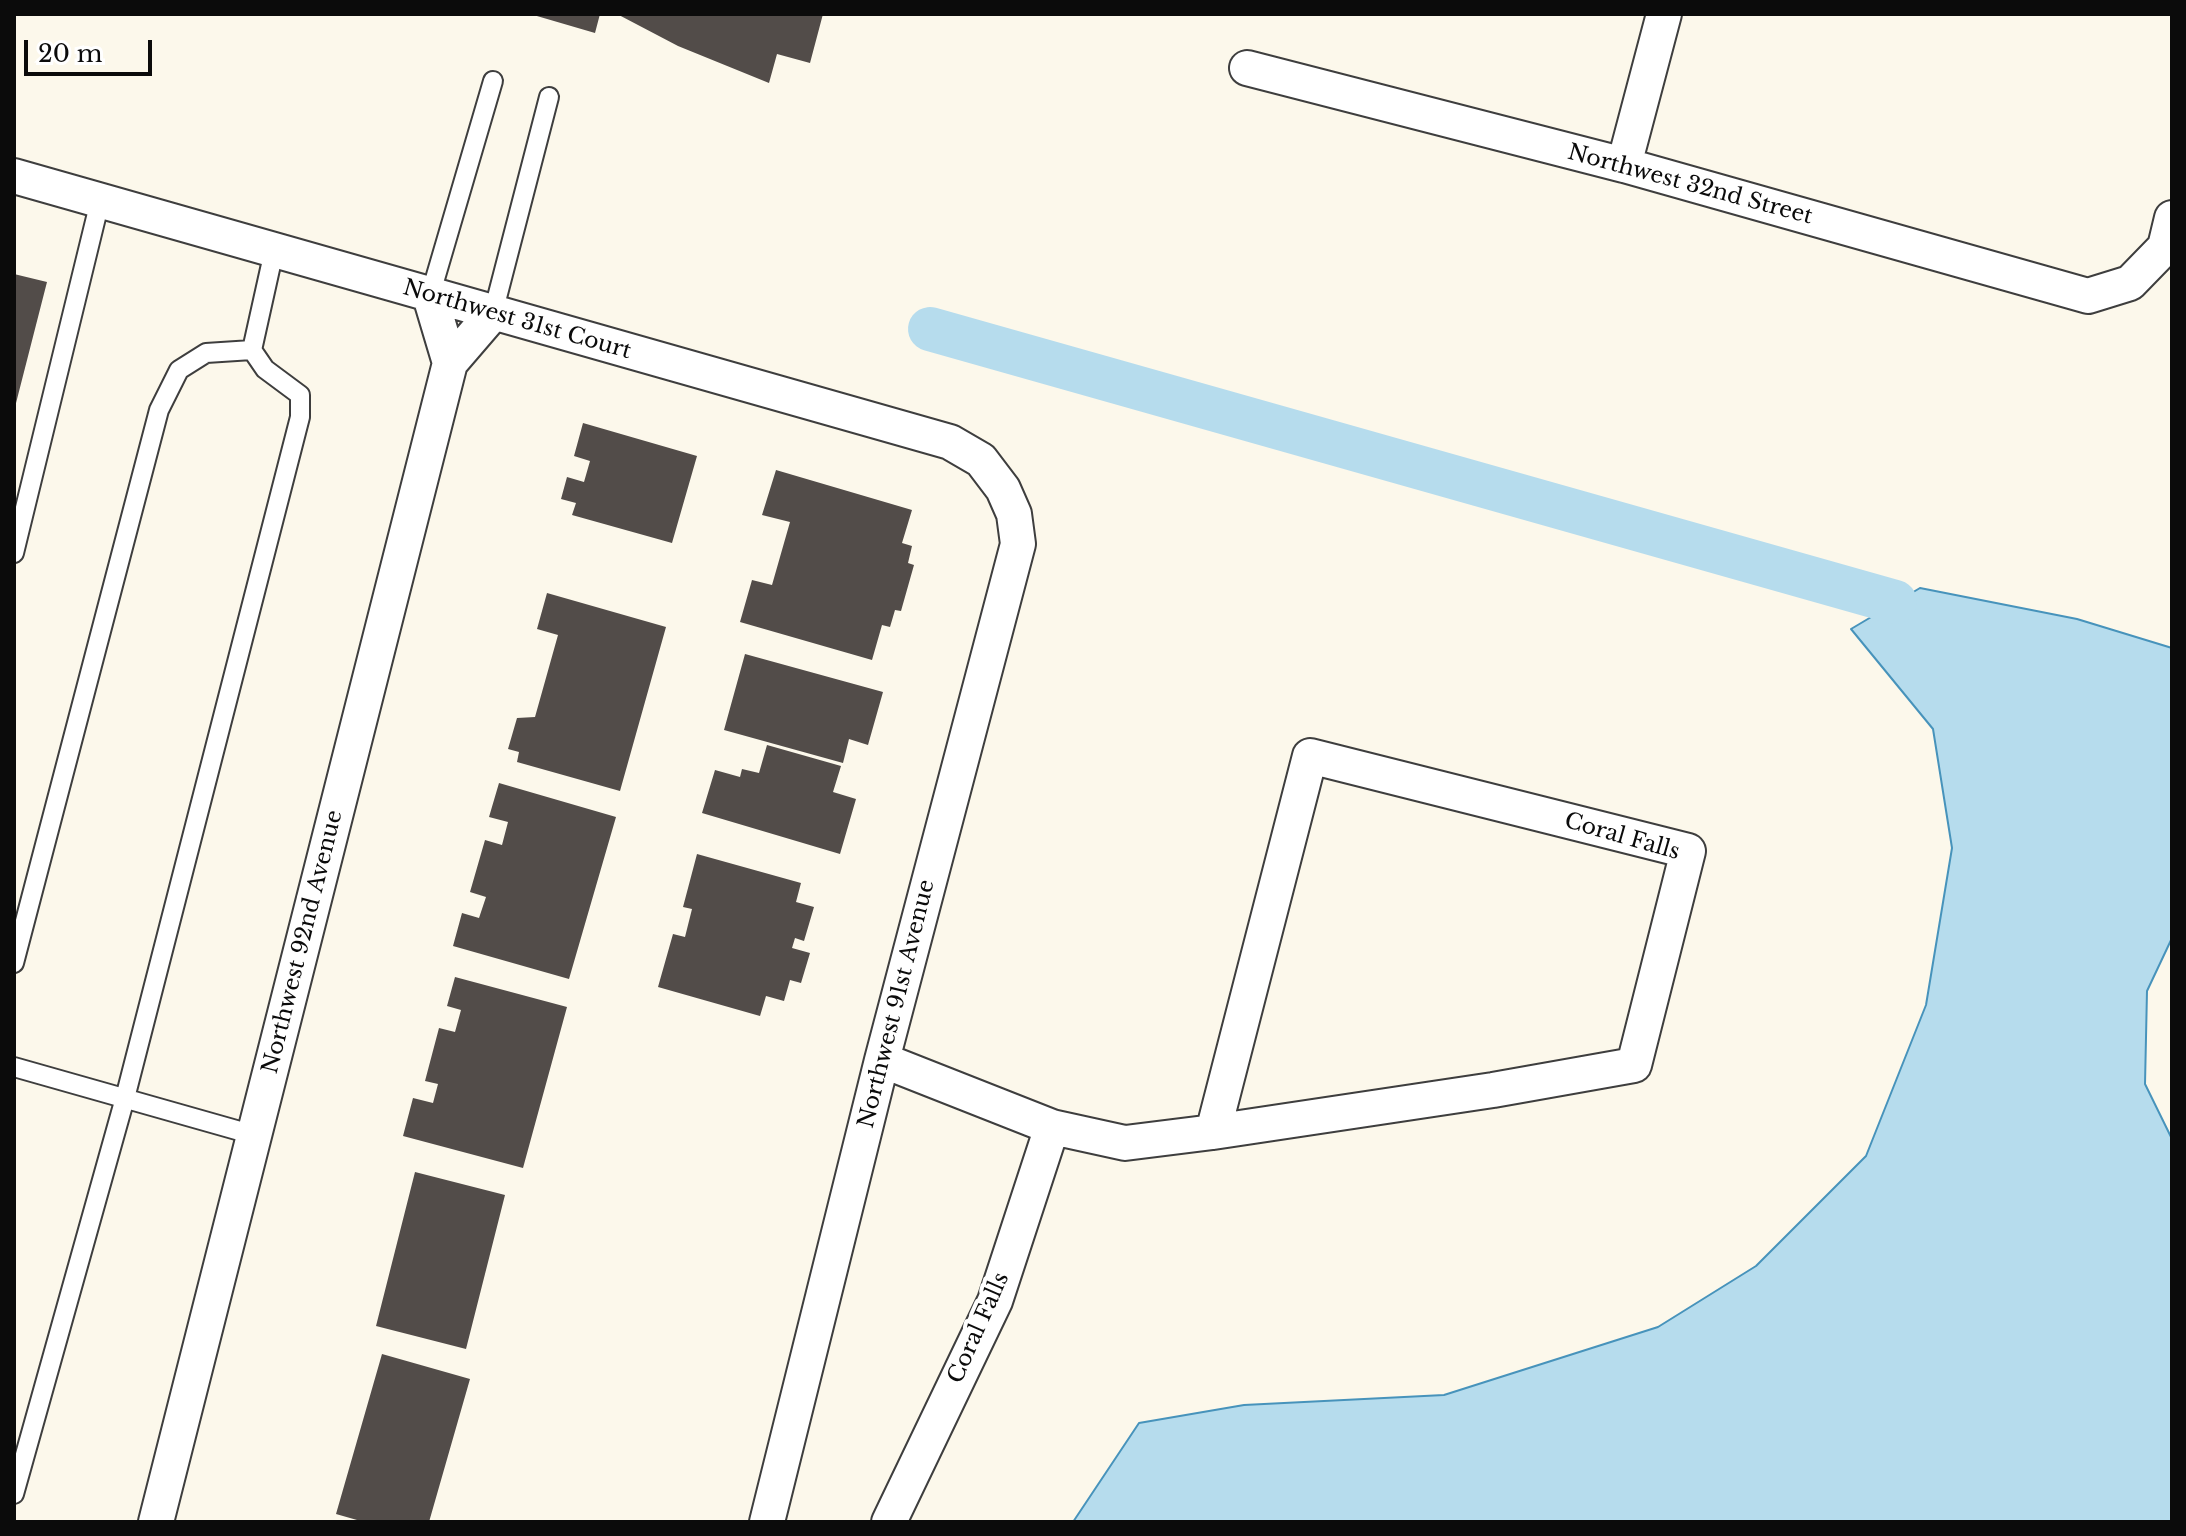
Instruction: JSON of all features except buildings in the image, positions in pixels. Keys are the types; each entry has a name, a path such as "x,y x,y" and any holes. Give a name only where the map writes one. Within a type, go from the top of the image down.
{"street":[{"path":"1624,165 1664,14"},
{"name":"Northwest 32nd Street","path":"1247,68 1624,165 2088,296 2130,283 2165,247 2172,218"},
{"name":"Northwest 31st Court","path":"14,176 950,442 981,460 1003,489"},
{"path":"430,296 450,363"},
{"name":"Northwest 92nd Avenue","path":"156,1522 450,363 493,313"},
{"name":"Northwest 91st Avenue","path":"767,1522 882,1060 1018,544 1014,514 1003,489"},
{"name":"Coral Falls","path":"882,1060 1052,1127 1125,1143 1213,1132 1493,1090 1634,1065 1688,851 1310,756 1213,1132"},
{"name":"Coral Falls","path":"889,1522 995,1301 1052,1127"}],"lane":[{"path":"430,296 493,81"},
{"path":"493,313 549,97"},
{"path":"14,553 100,201"},
{"path":"14,1494 125,1098 300,417 300,395 265,369 252,350 274,251"},
{"path":"14,963 159,410 179,370 206,353 252,350"},
{"path":"14,1067 254,1135"}],"water":[{"path":"1920,588 2077,619 2172,648 2172,938 2147,991 2145,1084 2172,1139 2172,1522 1073,1522 1139,1423 1244,1405 1444,1395 1658,1327 1756,1266 1866,1156 1926,1005 1952,848 1933,729 1851,629"}],"waterway":[{"path":"930,329 1895,602"}]}
